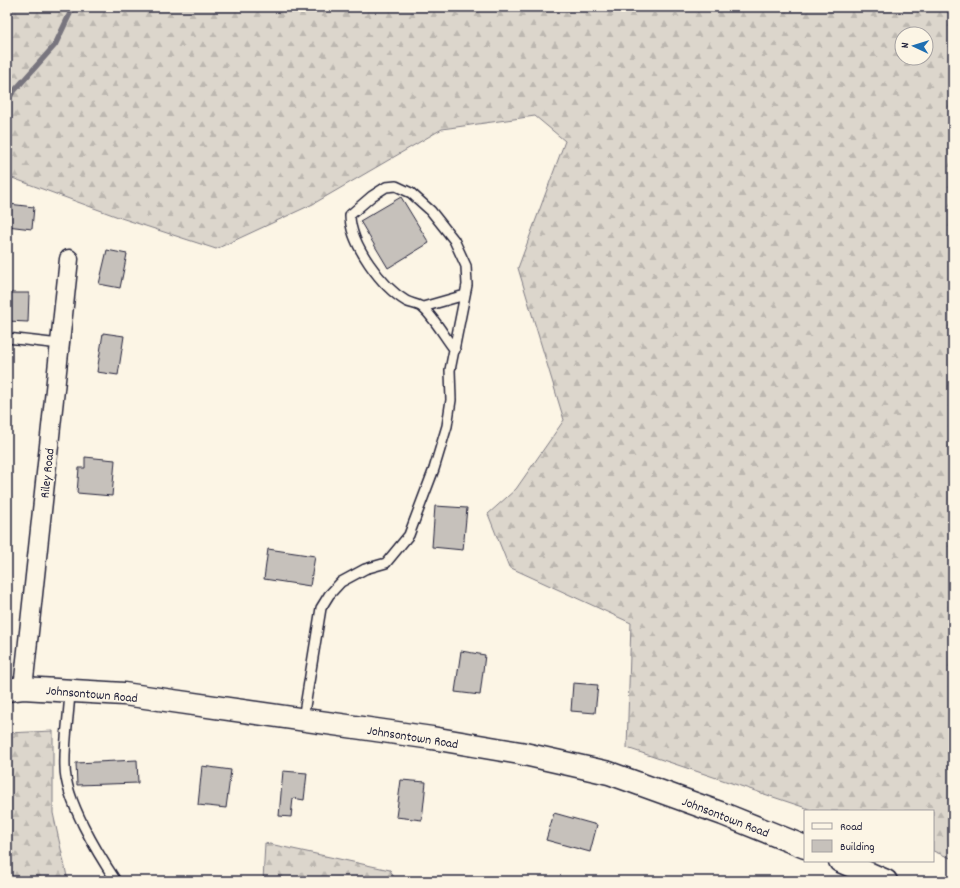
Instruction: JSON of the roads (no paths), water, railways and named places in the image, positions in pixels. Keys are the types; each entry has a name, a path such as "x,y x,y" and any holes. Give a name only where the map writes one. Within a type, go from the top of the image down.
{"street":[{"name":"Riley Road","path":"15,689 60,344 69,259"},
{"name":"Johnsontown Road","path":"15,689 124,694 303,719 520,753 609,773 723,814 804,846"},
{"path":"842,862 886,881"}],"lane":[{"path":"303,719 321,608 329,595 341,582 365,569 386,563 410,535 447,426 451,400 450,370 454,350 465,295 467,285 466,266 454,240 431,211 411,193 396,186 386,187 354,209 350,215 350,226 356,243 382,282 406,302 423,308 454,350"},
{"path":"423,308 465,295"},
{"path":"7,338 60,344"},
{"path":"70,691 65,768 70,796 105,865 116,881"}],"waterway":[{"path":"7,99 55,45 73,7"}]}
